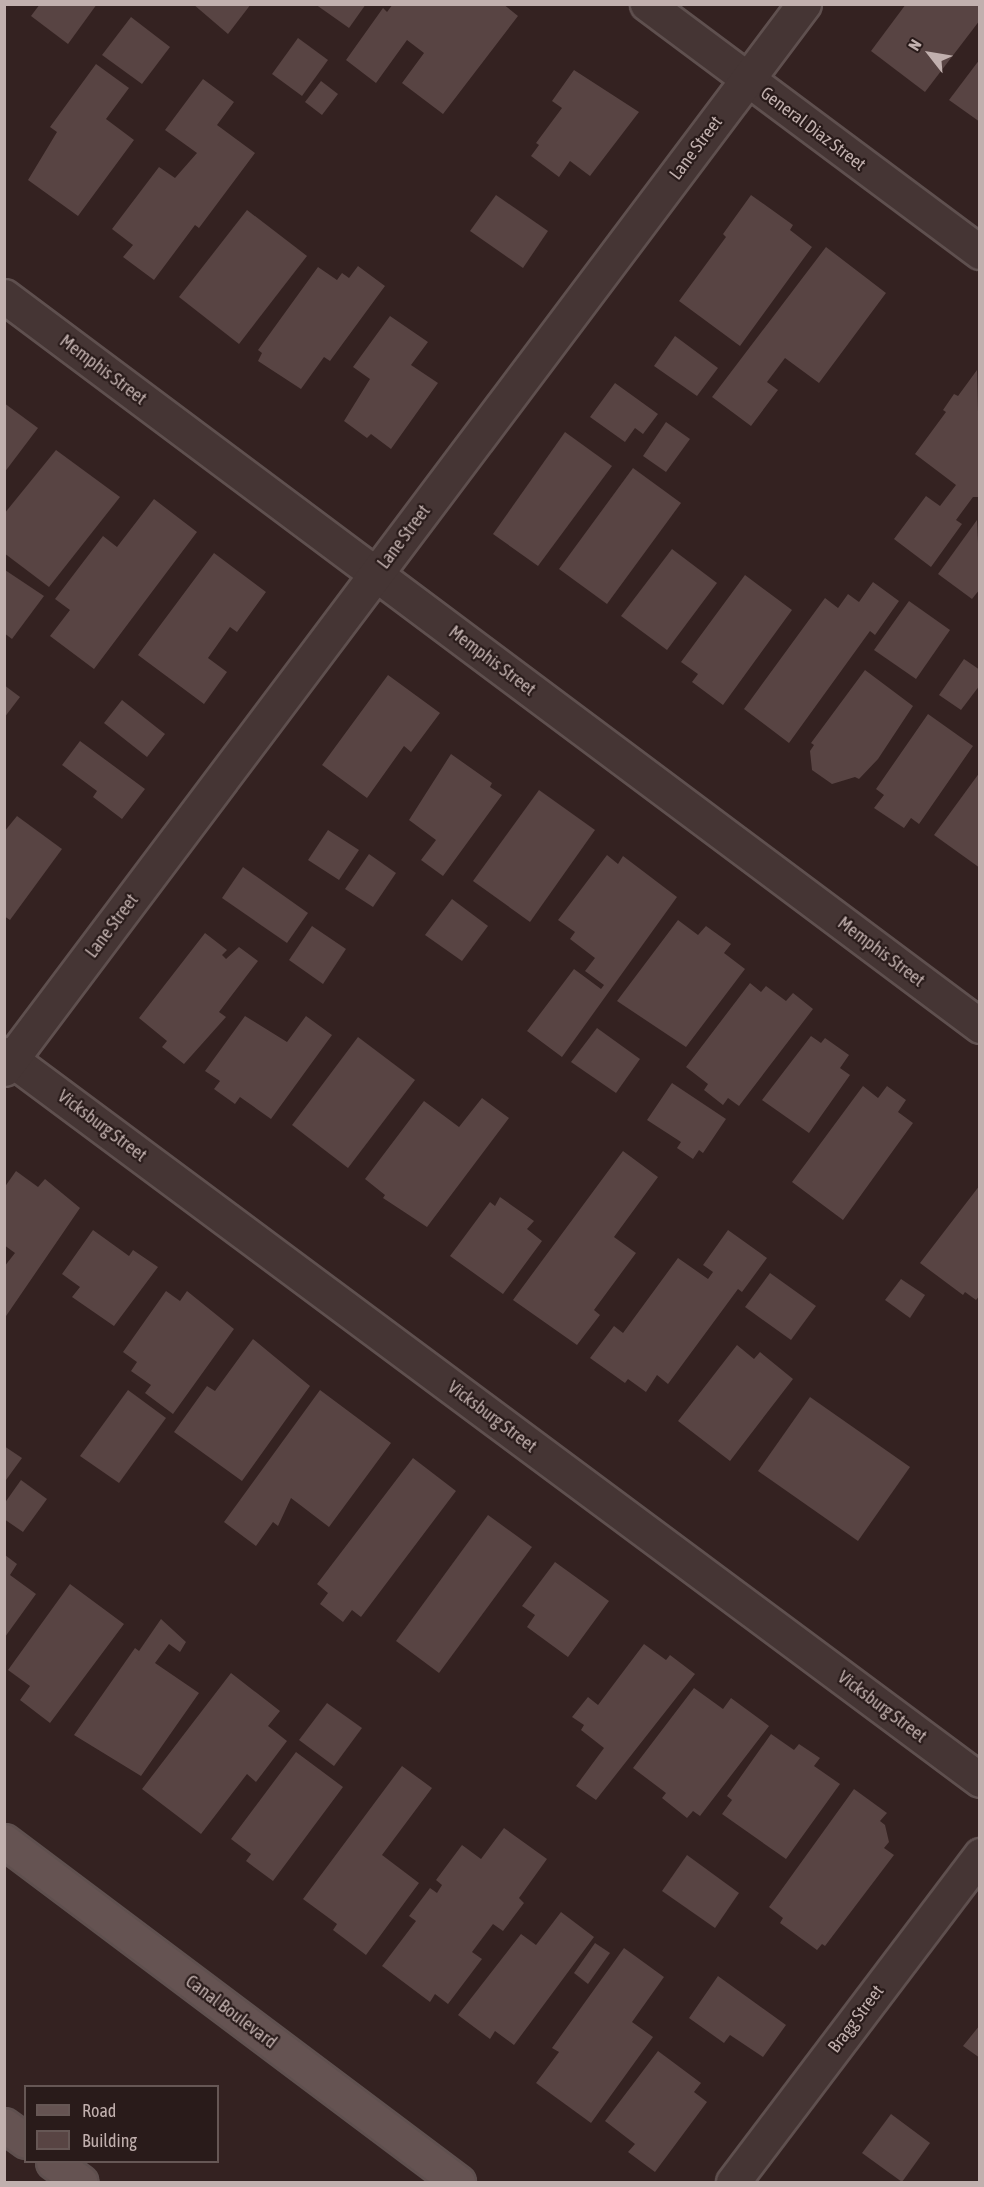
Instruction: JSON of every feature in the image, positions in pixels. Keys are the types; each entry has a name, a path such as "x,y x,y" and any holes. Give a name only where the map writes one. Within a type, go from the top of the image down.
{"main road":[{"name":"Canal Boulevard","path":"4,1841 458,2182"},
{"path":"4,2125 24,2140"},
{"path":"54,2163 81,2182"}],"street":[{"name":"General Diaz Street","path":"647,4 980,252"},
{"name":"Lane Street","path":"7,1061 804,4"},
{"name":"Memphis Street","path":"4,296 980,1026"},
{"name":"Vicksburg Street","path":"7,1061 980,1780"},
{"name":"Bragg Street","path":"733,2182 980,1855"}],"building":[{"path":"40,4 97,4 68,44 31,16"},
{"path":"193,4 251,4 228,34"},
{"path":"315,4 366,4 349,28"},
{"path":"393,4 503,4 518,16 443,114 402,83 424,53 407,40 376,83 346,60 383,8 387,12"},
{"path":"906,4 980,4 980,20 925,92 871,51"},
{"path":"131,17 170,47 142,84 102,55"},
{"path":"298,38 328,60 302,96 272,74"},
{"path":"980,59 980,122 949,100"},
{"path":"96,64 129,88 106,119 134,140 78,216 28,180 57,132 50,127"},
{"path":"574,70 639,112 590,176 570,161 559,177 531,156 539,145 536,143 562,108 552,101"},
{"path":"203,79 234,102 217,125 255,153 199,228 195,225 154,280 123,257 133,245 112,229 159,167 175,178 197,153 165,130"},
{"path":"321,81 338,94 322,115 305,102"},
{"path":"496,195 548,231 523,268 470,231"},
{"path":"751,195 793,225 790,230 812,247 740,346 679,301 726,237 723,234"},
{"path":"247,210 307,256 239,344 179,297"},
{"path":"826,247 886,293 819,383 785,358 767,382 778,390 751,426 712,397"},
{"path":"358,266 385,286 330,361 324,357 301,389 258,361 262,353 258,350 318,267 337,280 342,273 349,278"},
{"path":"390,316 428,342 411,365 438,383 391,449 371,434 367,438 344,421 370,379 353,367"},
{"path":"675,336 718,368 697,396 654,366"},
{"path":"977,370 980,497 973,497 956,520 962,524 931,567 894,539 926,496 940,506 956,485 915,454 946,412 943,410 954,394 958,396"},
{"path":"615,383 658,414 643,434 635,428 625,442 590,417"},
{"path":"4,403 38,428 4,473"},
{"path":"666,422 690,439 666,472 643,456"},
{"path":"565,432 612,466 538,566 493,534"},
{"path":"56,450 120,497 49,587 4,553 4,514"},
{"path":"633,468 681,503 607,604 559,569"},
{"path":"154,499 197,532 94,669 50,636 70,610 55,599 103,536 117,547"},
{"path":"977,520 980,589 972,599 938,574"},
{"path":"672,549 717,583 667,650 621,616"},
{"path":"214,553 266,592 237,632 230,627 208,658 227,672 204,704 138,655"},
{"path":"5,570 44,596 12,639 4,633"},
{"path":"745,575 792,610 723,705 692,682 698,674 681,662"},
{"path":"873,582 899,601 875,635 870,631 789,743 744,709 825,598 838,608 848,594 859,602"},
{"path":"909,601 950,630 916,679 874,650"},
{"path":"964,659 980,670 980,685 961,710 939,695"},
{"path":"865,670 913,706 878,759 859,779 855,777 832,784 812,770 810,751 814,745 811,743"},
{"path":"388,675 440,713 411,752 404,746 367,798 322,765"},
{"path":"4,685 20,697 4,718"},
{"path":"122,700 165,734 147,757 104,723"},
{"path":"928,714 973,746 919,824 911,818 904,828 874,808 884,795 876,789"},
{"path":"80,741 145,789 122,819 93,797 97,791 62,765"},
{"path":"451,754 492,783 490,787 502,795 443,876 421,860 436,840 409,820"},
{"path":"980,772 980,868 934,835"},
{"path":"539,790 595,830 530,922 473,881"},
{"path":"17,816 62,849 10,920 4,916 4,832"},
{"path":"328,830 359,850 339,880 308,860"},
{"path":"369,854 396,873 373,907 345,889"},
{"path":"607,855 618,864 623,856 677,897 562,1057 527,1031 574,969 601,989 604,985 585,971 595,958 570,939 575,932 558,920"},
{"path":"243,867 308,913 287,943 222,898"},
{"path":"452,899 488,926 462,961 425,935"},
{"path":"678,920 698,935 706,926 731,944 724,953 745,969 686,1047 617,1001"},
{"path":"312,926 346,949 323,984 289,960"},
{"path":"205,933 227,950 222,955 226,959 239,947 258,961 219,1012 226,1017 184,1064 162,1047 167,1041 139,1018"},
{"path":"750,983 761,992 766,986 786,1001 793,993 813,1009 739,1106 728,1098 723,1105 704,1090 708,1084 686,1067"},
{"path":"245,1016 287,1042 306,1016 332,1035 271,1119 240,1097 235,1104 214,1089 220,1081 205,1071"},
{"path":"597,1028 640,1059 616,1093 571,1062"},
{"path":"811,1036 821,1043 825,1038 849,1055 840,1068 850,1075 809,1133 762,1100"},
{"path":"358,1037 415,1080 348,1168 292,1125"},
{"path":"672,1083 726,1119 703,1153 699,1150 693,1159 677,1148 681,1142 647,1120"},
{"path":"863,1086 878,1098 887,1086 906,1100 898,1112 913,1123 843,1220 792,1182"},
{"path":"482,1098 509,1118 427,1227 383,1198 385,1195 365,1179 424,1101 459,1127"},
{"path":"623,1151 658,1177 614,1237 636,1253 594,1310 600,1315 577,1345 513,1300"},
{"path":"16,1171 38,1187 45,1179 80,1208 4,1319 4,1267 15,1253 4,1245 4,1188"},
{"path":"980,1185 980,1295 976,1300 965,1292 963,1295 920,1263"},
{"path":"500,1197 534,1221 527,1229 542,1241 503,1294 450,1256 490,1202 495,1206"},
{"path":"93,1230 129,1256 133,1250 158,1267 114,1326 72,1297 80,1287 62,1274"},
{"path":"728,1230 767,1258 742,1292 738,1289 668,1384 657,1375 646,1392 628,1379 625,1383 590,1358 614,1326 623,1333 678,1258 708,1279 713,1272 703,1265"},
{"path":"770,1273 816,1306 791,1340 745,1307"},
{"path":"901,1279 925,1295 910,1318 885,1300"},
{"path":"166,1291 180,1301 187,1291 234,1329 173,1414 145,1393 151,1385 131,1371 137,1362 123,1352"},
{"path":"253,1339 310,1386 242,1481 174,1432 207,1386 215,1391"},
{"path":"737,1345 754,1359 760,1352 793,1379 730,1461 678,1421"},
{"path":"128,1390 166,1418 119,1483 80,1456"},
{"path":"320,1390 391,1443 329,1527 291,1498 278,1526 273,1522 256,1546 224,1522"},
{"path":"810,1397 910,1467 858,1541 758,1471"},
{"path":"4,1446 22,1458 6,1480 4,1479"},
{"path":"413,1458 456,1491 361,1617 352,1610 343,1622 320,1604 328,1593 317,1584"},
{"path":"21,1480 47,1499 23,1532 4,1519 4,1504"},
{"path":"488,1515 532,1547 439,1673 396,1641"},
{"path":"5,1555 17,1564 10,1575 36,1594 5,1637"},
{"path":"555,1562 609,1601 568,1657 527,1627 535,1615 522,1606"},
{"path":"70,1584 124,1624 50,1723 20,1700 30,1686 8,1670"},
{"path":"161,1619 186,1642 180,1652 169,1644 155,1663 199,1693 141,1776 74,1735 135,1648 139,1651"},
{"path":"644,1644 666,1660 670,1655 695,1674 596,1800 576,1786 604,1748 581,1730 584,1725 572,1717 588,1697 598,1705"},
{"path":"231,1673 280,1711 268,1726 287,1741 256,1782 247,1774 201,1834 142,1789"},
{"path":"694,1688 723,1709 731,1698 769,1726 700,1816 693,1811 687,1818 662,1798 666,1793 633,1768"},
{"path":"327,1703 362,1728 334,1766 299,1740"},
{"path":"771,1734 794,1750 799,1744 820,1758 814,1766 840,1784 786,1859 722,1814 732,1800 727,1796"},
{"path":"296,1752 343,1787 273,1881 246,1861 251,1854 231,1839"},
{"path":"402,1766 432,1788 382,1855 419,1883 366,1955 333,1930 337,1924 303,1899"},
{"path":"854,1789 887,1813 880,1821 885,1825 889,1842 884,1848 894,1855 825,1946 822,1944 817,1950 780,1923 783,1918 769,1907"},
{"path":"504,1828 547,1859 519,1898 524,1903 503,1931 493,1924 472,1952 482,1959 448,2004 435,1994 430,2002 382,1966 416,1921 409,1916 430,1888 437,1893 442,1885 436,1880 462,1845 481,1859"},
{"path":"687,1855 739,1893 715,1928 662,1891"},
{"path":"561,1912 594,1937 514,2045 495,2031 490,2039 458,2015 521,1934 536,1945"},
{"path":"595,1943 610,1953 588,1984 574,1973"},
{"path":"624,1948 664,1977 632,2022 653,2037 591,2123 536,2083 559,2052 552,2048"},
{"path":"718,1976 786,2025 763,2057 730,2035 724,2043 689,2018"},
{"path":"980,2025 980,2058 963,2046"},
{"path":"658,2051 701,2083 694,2092 707,2102 655,2172 628,2152 635,2144 605,2121"},
{"path":"891,2114 930,2143 902,2182 862,2153"}]}
